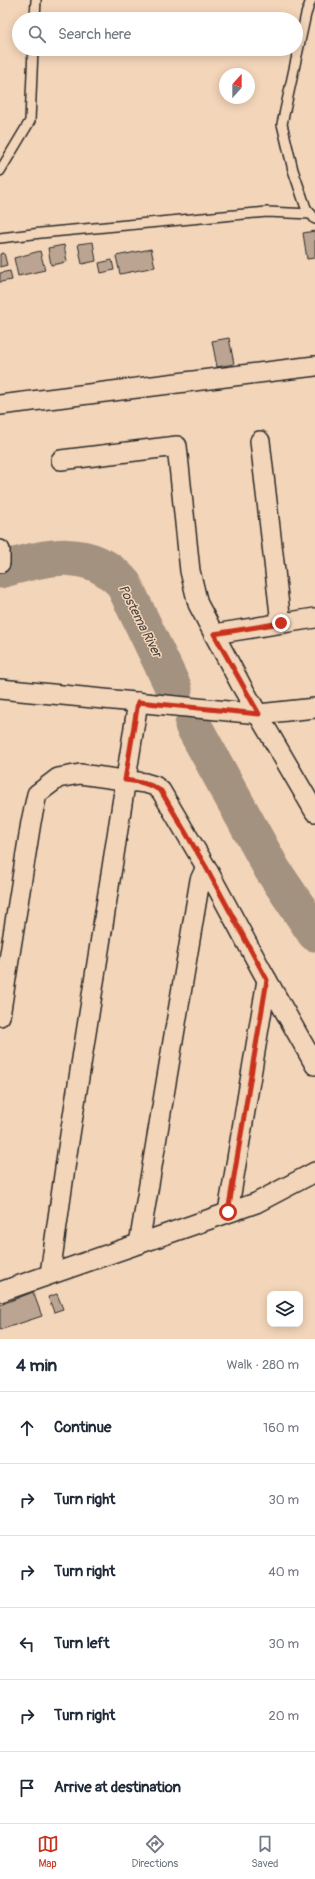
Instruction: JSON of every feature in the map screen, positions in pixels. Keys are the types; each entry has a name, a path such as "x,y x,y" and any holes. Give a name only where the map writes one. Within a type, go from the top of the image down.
{"street":[{"path":"0,405 315,366"},
{"path":"260,441 281,623"},
{"path":"61,460 177,446 190,571 198,604 259,714 312,803"},
{"path":"214,634 315,618"},
{"path":"0,689 259,714 315,708"},
{"path":"50,1274 138,702"},
{"path":"0,1016 31,822 37,794 58,778 80,774 145,783 155,786 161,791 206,867 315,1065"},
{"path":"139,1244 200,880 206,867"},
{"path":"228,1212 267,980"},
{"path":"0,1292 256,1203 315,1172"}],"lane":[{"path":"35,12 36,0"},
{"path":"303,28 311,0"},
{"path":"0,171 30,121 34,56"},
{"path":"297,56 282,124 293,170 306,208 313,217"},
{"path":"0,238 267,212 313,217"}],"building":[{"path":"315,231 315,258 307,259 303,233"},
{"path":"93,242 96,261 82,264 78,244"},
{"path":"64,245 67,262 51,265 48,248"},
{"path":"151,249 155,267 120,274 116,256"},
{"path":"40,251 45,270 18,276 14,258"},
{"path":"4,253 7,265 0,267 0,254"},
{"path":"112,260 114,270 101,273 99,263"},
{"path":"10,271 12,280 0,282 0,273"},
{"path":"229,338 234,364 217,367 212,341"},
{"path":"33,1292 42,1316 0,1330 0,1305"},
{"path":"57,1294 63,1309 54,1312 48,1297"}],"waterway":[{"name":"Postema River","path":"0,570 33,561 65,557 95,563 109,571 123,583 174,689"},
{"name":"Postema River","path":"193,725 272,869 315,933"}],"route":[{"path":"228,1212 267,980 206,867 161,791 155,786 125,780 138,702 259,714 241,685 214,634 281,623"}]}
